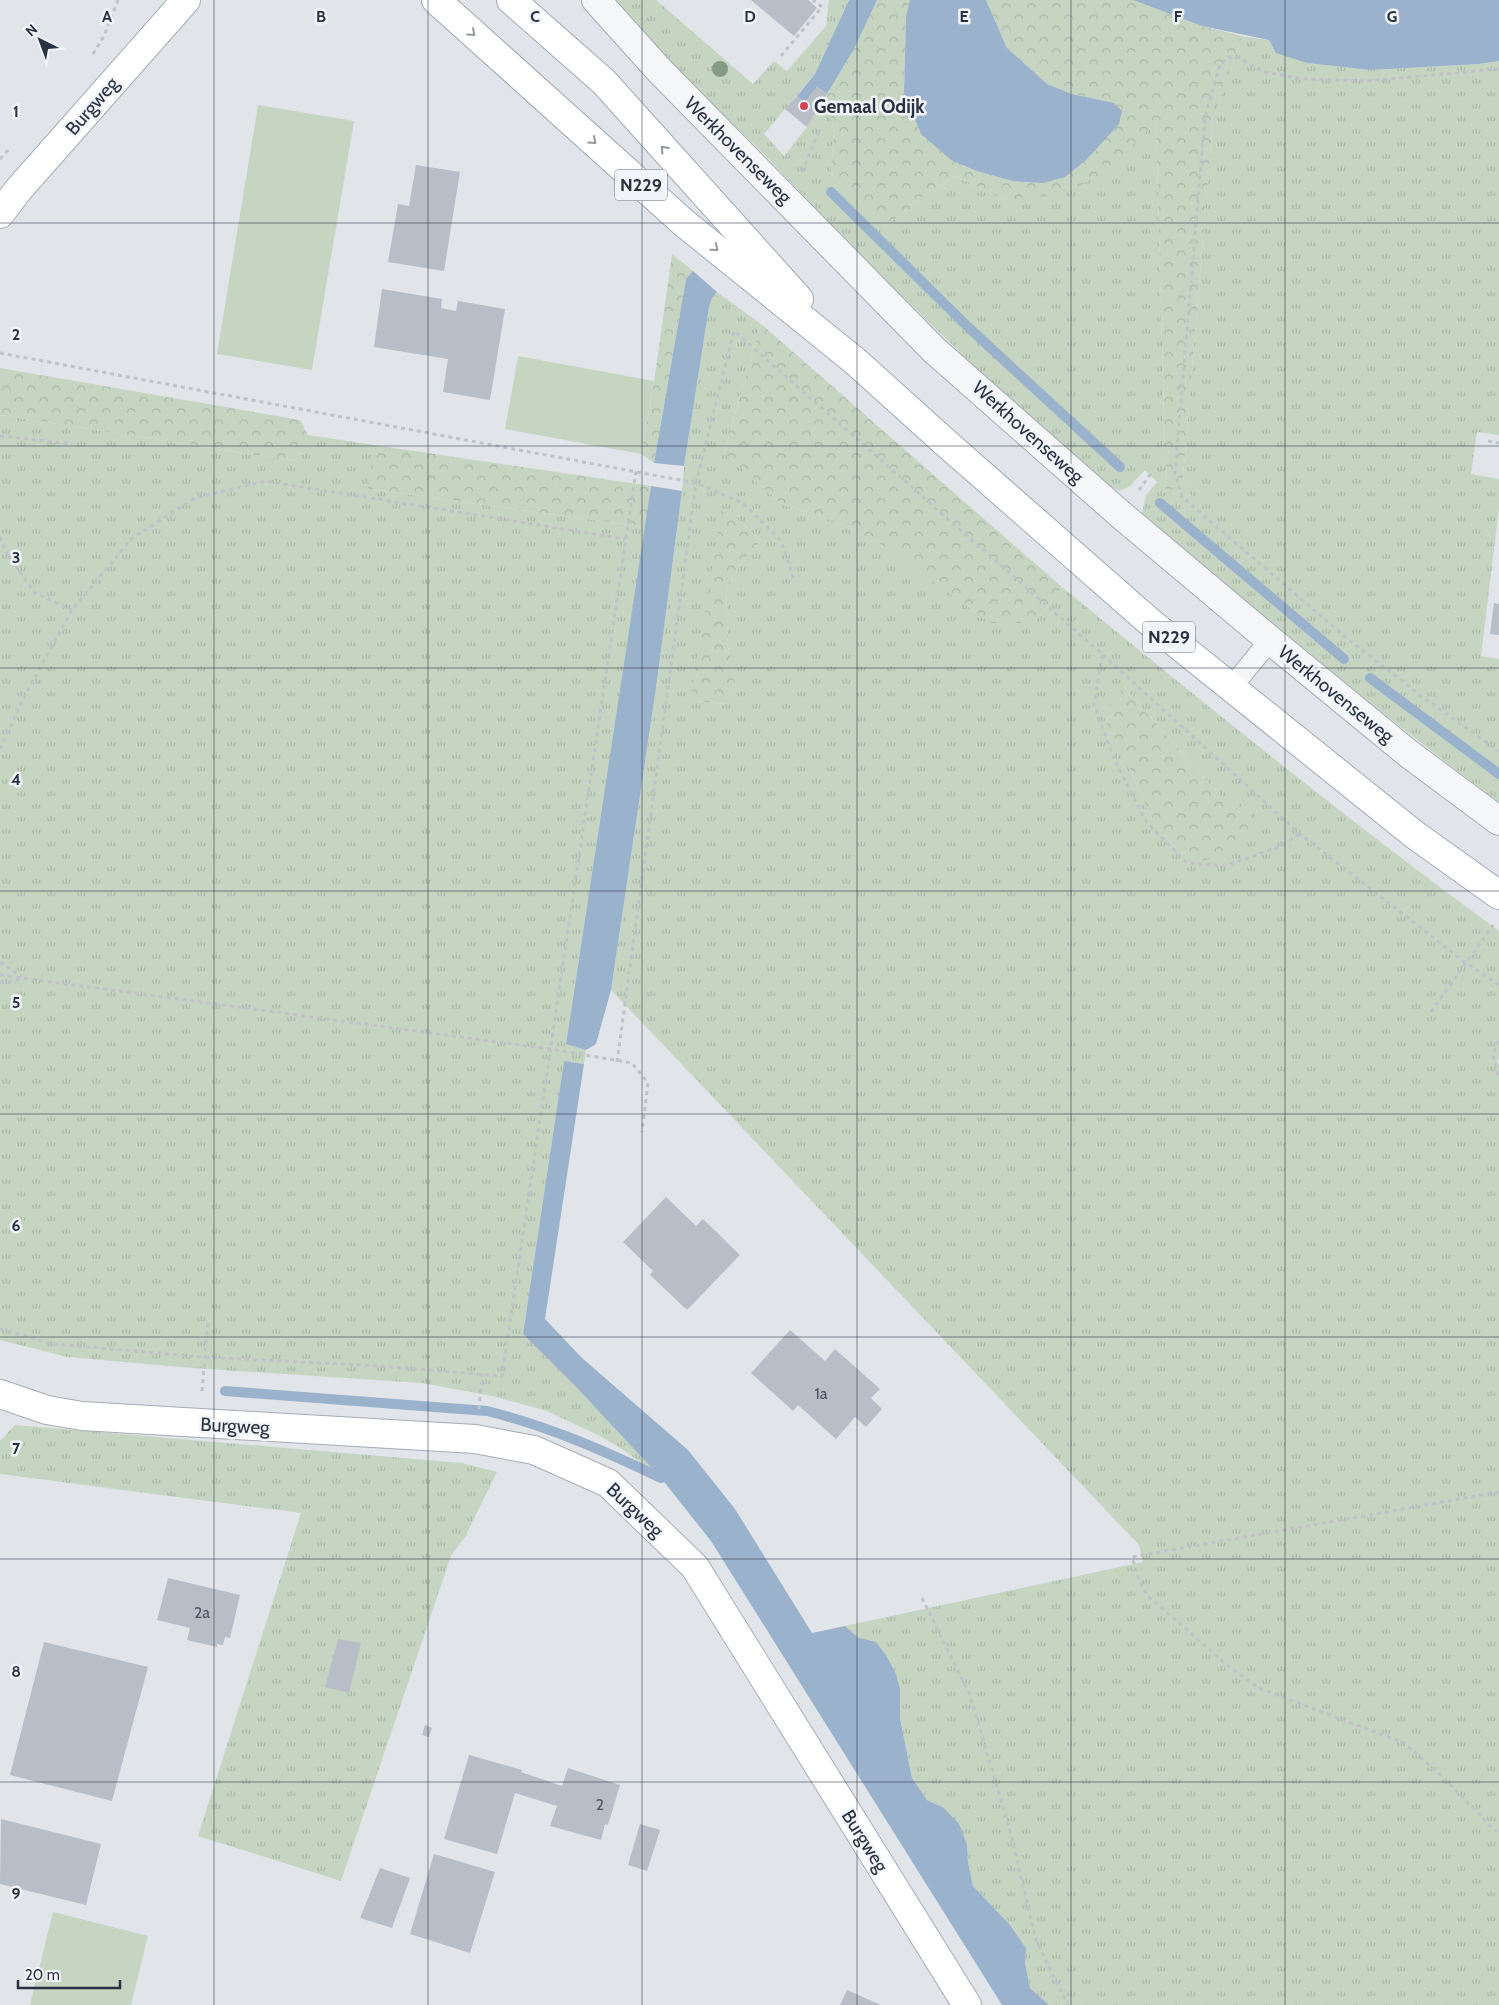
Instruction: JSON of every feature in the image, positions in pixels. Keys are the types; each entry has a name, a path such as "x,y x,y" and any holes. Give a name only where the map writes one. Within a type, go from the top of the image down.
{"main road":[{"name":"Burgweg","path":"0,214 19,189 186,0"},
{"name":"N229","path":"436,0 684,223 855,361 1151,623 1414,835 1499,895"},
{"name":"N229","path":"511,0 604,82 855,361"},
{"name":"Burgweg","path":"0,1394 47,1410 82,1416 475,1439 534,1450 608,1483 695,1567 967,2005"}],"street":[{"name":"Werkhovenseweg","path":"596,0 659,70 934,350 1120,514 1270,640 1409,754 1499,821"}],"lane":[{"path":"1232,688 1270,640"}],"path":[{"name":"Burgweg","path":"91,57 104,36 118,0"},
{"path":"781,56 822,7 813,0"},
{"path":"1499,69 1367,81 1304,79 1264,72 1239,58 1226,57 1218,68 1205,117 1175,473 1182,496 1349,640 1424,698 1499,752"},
{"path":"783,196 802,172 819,131"},
{"path":"0,159 13,144"},
{"path":"618,1062 696,482 734,331 1102,654 1300,834 1466,963 1499,985"},
{"path":"0,353 696,482 743,503 781,541 795,582"},
{"path":"0,436 72,444"},
{"path":"1488,441 1499,443"},
{"path":"0,1329 52,1344 206,1358 380,1366 502,1376 636,471"},
{"path":"0,749 23,699 72,610 131,539 195,498 266,481 626,540"},
{"path":"0,537 7,554 35,593 72,610"},
{"path":"1102,654 1094,705 1115,761 1147,823 1187,863 1225,866 1276,848 1300,834"},
{"path":"1431,1012 1495,922"},
{"path":"0,962 25,979"},
{"path":"0,975 550,1049 632,1064 648,1083 642,1132"},
{"path":"0,983 25,979"},
{"path":"1499,1041 1493,1054 1499,1078"},
{"path":"200,1424 208,1319"},
{"path":"480,1407 482,1374"},
{"path":"1499,1492 1132,1557 1139,1580 1147,1595 1227,1665 1258,1688 1404,1743 1446,1780 1499,1833"},
{"path":"922,1598 970,1695 1012,1838 1036,1941 1068,2005"}],"green space":[{"path":"614,0 656,0 753,84 774,61 787,71 826,26 829,0 849,0 815,74 764,134 784,156 807,127 827,94 834,133 831,173 885,226 919,199 956,176 1004,200 1108,170 1156,121 1166,489 1180,489 1193,500 1183,477 1213,118 1242,36 1269,40 1307,63 1370,70 1479,64 1499,61 1499,435 1477,432 1471,474 1499,479 1499,508 1481,656 1499,659 1499,802 1342,680 1215,577 1142,514 1146,495 1157,482 1145,470 1130,486 1120,491 1109,486 973,365 882,277 753,143 701,95"},
{"path":"877,0 910,0 906,16 904,92 1114,103 1072,94 1047,84 1007,48 986,0 1133,0 1202,26 1242,36 1213,119 1183,477 1194,501 1180,489 1166,490 1156,122 1108,171 1061,195 1004,200 956,176 919,199 885,226 831,173 834,133 827,94 854,49"},
{"path":"258,105 354,121 312,370 217,354"},
{"path":"672,254 693,271 686,279 654,463 641,454 654,382"},
{"path":"717,292 761,324 724,453 783,505 819,515 878,542 990,622 1034,623 1062,587 1333,805 1499,931 1499,1059 1497,1061 1499,1066 1499,2005 1049,2005 1030,1988 1025,1963 1026,1948 1010,1925 973,1886 968,1862 967,1844 944,1808 927,1800 912,1778 900,1717 900,1689 859,1638 845,1626 1143,1562 1139,1545 611,990 656,688 684,466 712,298","holes":["739,520 760,541 747,556 726,587 728,646 736,688 725,704 695,701","1124,687 1218,794 1197,862 1177,849 1166,838 1148,811 1128,765"]},
{"path":"761,324 1062,587 1034,623 990,623 878,542 819,515 783,505 724,453"},
{"path":"518,356 654,381 641,454 505,429"},
{"path":"0,368 300,420 308,435 295,461 0,415"},
{"path":"0,415 295,461 308,435 374,445 369,489 645,527 566,1043 586,1050 584,1064 564,1061 523,1334 578,1389 661,1478 622,1449 598,1435 547,1411 492,1396 422,1383 192,1368 67,1357 0,1340"},
{"path":"374,445 651,486 645,527 368,489"},
{"path":"722,508 739,520 760,541 747,556 726,587 728,646 736,688 726,704 695,701 689,704"},
{"path":"1124,687 1218,794 1249,808 1260,820 1259,829 1234,852 1197,862 1177,849 1166,838 1148,811 1128,765 1102,714"},
{"path":"15,1425 462,1463 497,1472 465,1537 451,1556 341,1881 198,1836 301,1513 0,1474 0,1441"},
{"path":"53,1912 148,1936 131,2005 30,2005"}],"water":[{"path":"849,0 877,0 854,49 827,94 817,87 805,102 797,96 815,74"},
{"path":"910,0 986,0 1007,48 1047,84 1072,94 1114,103 1122,111 1119,124 1086,160 1065,177 1043,183 1013,181 977,171 951,160 921,134 904,92 906,16"},
{"path":"1133,0 1499,0 1499,61 1479,64 1370,70 1307,63 1276,53 1269,40 1202,26"},
{"path":"693,271 717,292 712,298 709,307 684,466 654,463 686,279"},
{"path":"651,486 682,491 656,688 611,990 596,1044 586,1050 566,1044"},
{"path":"564,1061 584,1064 545,1319 582,1358 688,1450 735,1509 812,1633 845,1626 859,1638 876,1642 886,1655 896,1674 900,1689 900,1718 912,1778 927,1800 944,1808 959,1824 967,1844 968,1862 973,1886 1010,1925 1026,1948 1025,1963 1030,1988 1049,2005 1002,2005 711,1541 661,1478 578,1389 523,1334"}],"building":[{"path":"751,0 808,0 817,8 794,36"},
{"name":"Gemaal Odijk","path":"817,87 827,94 807,127 785,109 797,96 805,102"},
{"path":"416,165 460,172 444,271 388,262 398,204 409,206"},
{"path":"382,289 442,299 441,308 456,311 458,301 505,309 490,400 443,392 448,359 374,347"},
{"path":"1494,603 1499,604 1499,635 1490,634"},
{"path":"666,1197 696,1226 703,1219 740,1255 687,1310 650,1275 653,1271 623,1242"},
{"path":"790,1330 825,1361 835,1349 880,1389 871,1398 882,1409 866,1427 855,1417 836,1439 798,1405 793,1411 751,1373"},
{"path":"168,1578 240,1595 230,1638 225,1637 223,1645 217,1644 217,1647 187,1640 190,1628 157,1620"},
{"path":"338,1639 361,1643 349,1693 325,1687"},
{"path":"44,1642 148,1667 112,1801 10,1775"},
{"path":"425,1725 432,1728 429,1737 422,1735"},
{"path":"469,1755 522,1770 521,1772 562,1786 568,1768 620,1785 608,1825 605,1824 601,1840 550,1826 557,1806 515,1793 497,1854 444,1839"},
{"path":"1,1819 101,1844 86,1905 0,1884"},
{"path":"640,1824 660,1830 647,1871 628,1865"},
{"path":"434,1854 495,1872 470,1953 410,1934"},
{"path":"380,1868 410,1878 392,1928 360,1918"},
{"path":"847,1990 881,2005 840,2005"}],"waterway":[{"path":"831,192 968,327 1120,467"},
{"path":"1160,503 1344,659"},
{"path":"1370,678 1499,774"},
{"path":"225,1391 487,1411 532,1424 576,1440 661,1478"}],"place":[{"name":"Gemaal Odijk","path":"804,106"}]}
